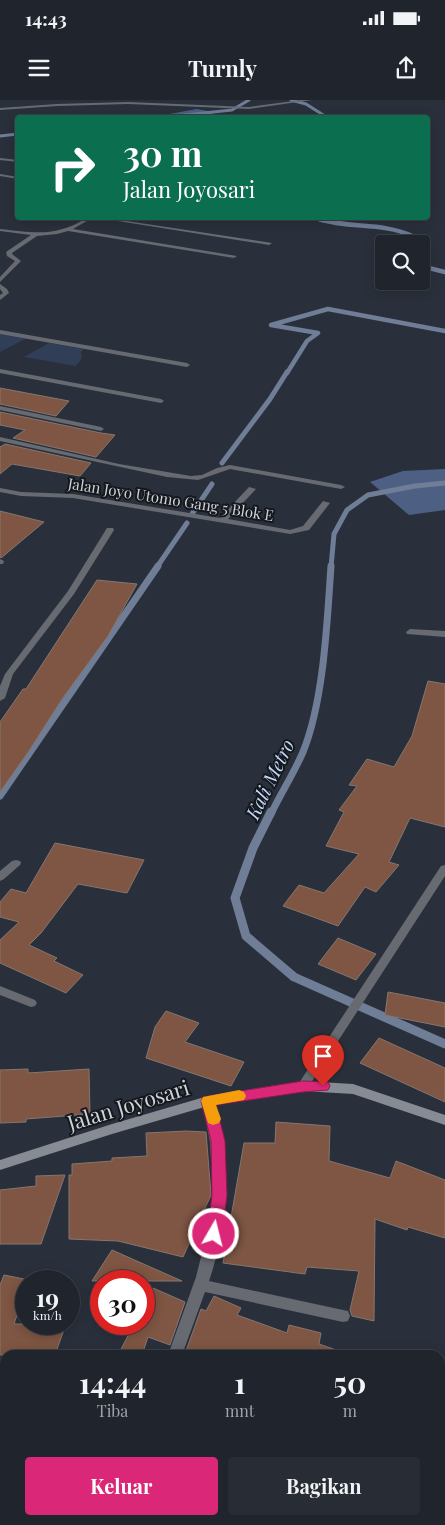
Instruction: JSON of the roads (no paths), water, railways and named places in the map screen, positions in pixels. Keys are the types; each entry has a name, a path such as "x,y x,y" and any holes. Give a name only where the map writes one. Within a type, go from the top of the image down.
{"main road":[{"name":"Jalan Joyosari","path":"0,1166 112,1129 208,1101 303,1086 353,1089 445,1120"}],"street":[{"path":"0,109 128,101 247,108 308,100"},
{"path":"222,108 236,103"},
{"path":"0,159 15,161"},
{"path":"0,175 15,178"},
{"path":"0,230 44,235 69,230 86,220"},
{"path":"115,220 269,242"},
{"path":"69,230 234,256"},
{"path":"0,280 18,262 9,255 9,252 36,234"},
{"path":"0,298 4,296 2,290"},
{"path":"0,332 187,365"},
{"path":"0,371 161,401"},
{"path":"0,408 101,430"},
{"path":"0,439 192,478 207,477 217,469 230,467 341,487"},
{"path":"222,521 252,489"},
{"name":"Jalan Joyo Utomo Gang 5 Blok E","path":"0,490 21,494 73,496 281,532 299,531 306,528 326,503"},
{"path":"0,698 5,674 71,592 110,530"},
{"path":"410,632 445,634"},
{"path":"0,878 16,863"},
{"path":"303,1086 445,868"},
{"path":"0,990 31,1003"},
{"path":"177,1350 200,1285 214,1234 220,1195 218,1141 208,1101"},
{"path":"200,1285 343,1316"}],"waterway":[{"path":"185,115 232,110 249,100"},
{"name":"Kali Metro","path":"291,100 306,104 323,115"},
{"path":"207,114 212,115"},
{"path":"0,136 15,134"},
{"name":"Kali Metro","path":"323,220 342,224 378,227 409,235"},
{"name":"Kali Metro","path":"430,268 445,272"},
{"path":"287,373 307,341 318,333 271,325 328,309 445,331"},
{"path":"222,463 270,399 287,372"},
{"name":"Kali Metro","path":"331,567 334,534 347,510 368,495 415,486 445,483"},
{"path":"192,514 212,484"},
{"path":"157,567 187,523"},
{"path":"0,796 158,566"},
{"name":"Kali Metro","path":"271,814 303,752 316,709 323,660 331,566"},
{"name":"Kali Metro","path":"271,812 253,848 235,898 246,936 294,977 445,1044"}]}
